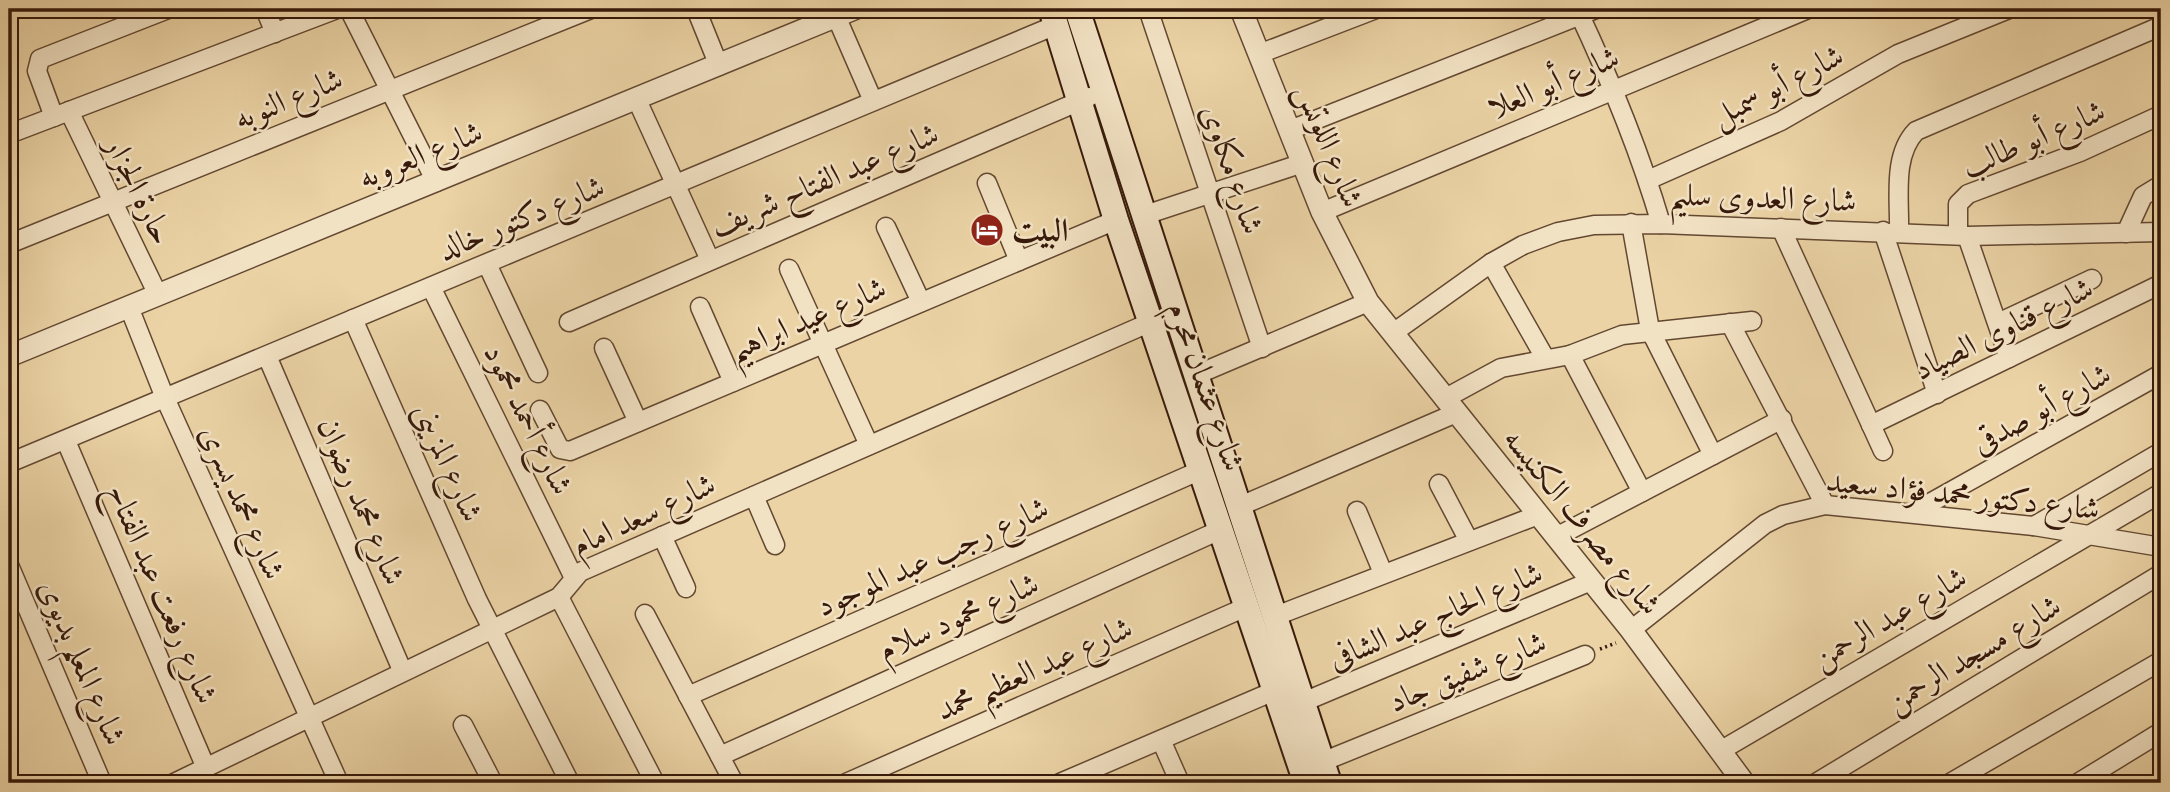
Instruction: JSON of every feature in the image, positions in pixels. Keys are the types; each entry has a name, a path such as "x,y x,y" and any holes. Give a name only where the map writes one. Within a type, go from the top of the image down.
{"main road":[{"name":"شارع عثمان محرم","path":"1077,9 1116,220 1306,783"},
{"name":"شارع عثمان محرم","path":"1054,17 1144,215 1325,773"}],"street":[{"name":"حارة الجزار","path":"158,295 113,201 37,71 40,59 168,9"},
{"path":"265,9 275,33"},
{"path":"9,134 337,9"},
{"path":"349,9 436,182"},
{"name":"شارع النوبه","path":"9,244 591,9"},
{"path":"696,9 719,66"},
{"name":"شارع مكاوى","path":"1148,9 1262,348"},
{"name":"شارع اللوتس","path":"1241,9 1322,212 1368,302"},
{"path":"1259,54 1376,9"},
{"name":"شارع أبو العلا","path":"1322,212 1808,9"},
{"name":"شارع أبو سمبل","path":"1648,180 1781,121 1898,54 2009,9"},
{"path":"1290,130 1585,11 1648,180 1661,224"},
{"path":"845,13 873,101"},
{"name":"شارع العروبه","path":"9,356 845,13"},
{"name":"شارع دكتور خالد","path":"9,463 873,101 1054,17"},
{"path":"1937,394 1891,232 1900,161 1908,139 1916,131 2161,26"},
{"name":"شارع عبد الفتاح شريف","path":"569,321 1092,96"},
{"path":"637,100 710,260"},
{"name":"شارع أبو طالب","path":"1962,235 1958,204 1968,194 2080,152 2161,115"},
{"path":"1144,215 1303,163"},
{"path":"987,183 1019,261"},
{"path":"2126,233 2143,196 2161,185"},
{"name":"شارع عيد ابراهيم","path":"540,410 557,445 564,451 1116,220"},
{"path":"1631,223 1650,330 1713,455"},
{"name":"شارع العدوى سليم","path":"1393,333 1491,263 1523,245 1558,232 1594,225 1631,223 1962,235 2161,232"},
{"path":"886,227 921,302"},
{"path":"1781,228 1883,451"},
{"path":"1962,235 1998,323 2009,358"},
{"path":"1491,263 1545,358"},
{"path":"487,264 538,373"},
{"path":"789,269 869,445"},
{"path":"1998,323 2092,279"},
{"name":"شارع قناوى الصياد","path":"1871,425 2161,284"},
{"name":"شارع أحمد محمود","path":"431,286 574,578"},
{"path":"1196,376 1368,302"},
{"name":"شارع مصرف الكنيسه","path":"1368,302 1633,632 1744,783"},
{"name":"شارع محمد يسرى","path":"129,307 165,398 339,783"},
{"path":"700,307 733,382"},
{"name":"شارع المزينى","path":"353,319 492,628 570,783"},
{"path":"1238,508 1450,406 1501,368 1570,355 1613,338 1650,330 1752,321"},
{"name":"شارع سعد امام","path":"174,783 308,719 402,670 559,597 574,578 662,536 1151,322"},
{"path":"1730,323 1825,505"},
{"path":"604,348 638,422"},
{"path":"1570,355 1642,492"},
{"name":"شارع محمد رضوان","path":"267,356 402,670"},
{"name":"شارع أبو صدقى","path":"1912,513 2161,374"},
{"path":"1556,537 1782,419"},
{"name":"شارع رفعت عبد الفتاح","path":"66,441 206,768"},
{"path":"2034,526 2161,452"},
{"name":"شارع رجب عبد الموجود","path":"688,696 1201,470"},
{"path":"1439,484 1469,541"},
{"name":"شارع عبد الرحمن","path":"1720,751 2161,493"},
{"path":"754,496 775,545"},
{"name":"شارع دكتور محمد فؤاد سعيد","path":"1633,632 1765,524 1783,514 1825,505 2034,526 2161,547"},
{"path":"1357,511 1383,573"},
{"path":"1273,617 1538,515"},
{"name":"شارع محمود سلام","path":"720,756 1220,530"},
{"path":"662,536 686,588"},
{"name":"شارع المعلم بديوى","path":"9,565 102,783"},
{"name":"شارع مسجد الرحمن","path":"1816,783 2161,574"},
{"name":"شارع الحاج عبد الشافى","path":"1301,703 1591,581"},
{"path":"559,597 655,783"},
{"name":"شارع عبد العظيم محمد","path":"846,783 1246,607"},
{"path":"645,614 734,783"},
{"name":"شارع شفيق جاد","path":"1325,773 1586,655"},
{"path":"1950,783 2161,661"},
{"path":"1060,783 1086,778 1161,740 1274,691"},
{"path":"463,725 493,783"},
{"path":"2078,783 2161,732"},
{"path":"1161,740 1180,783"}],"path":[{"name":"شارع شفيق جاد","path":"1586,655 1633,632"}],"place":[{"name":"البيت","path":"987,230"}]}
